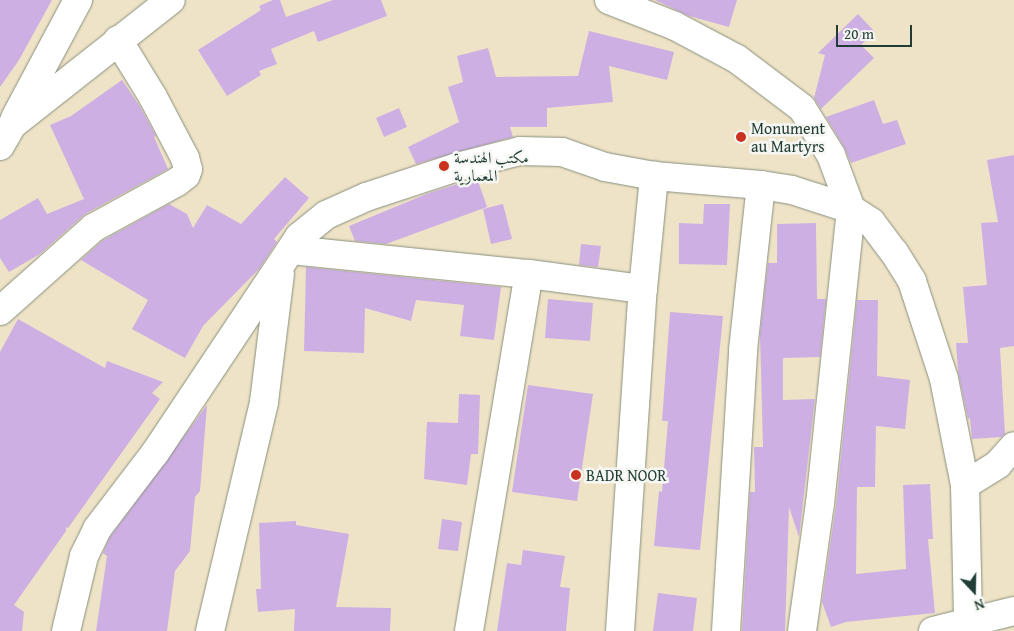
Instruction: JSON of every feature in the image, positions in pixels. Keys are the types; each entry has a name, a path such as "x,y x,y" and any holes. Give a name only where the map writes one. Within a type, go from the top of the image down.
{"street":[{"path":"6,135 78,0"},
{"path":"6,135 118,40 171,0"},
{"path":"609,0 675,26 737,60 802,108 831,155 851,209 820,503 802,631"},
{"path":"0,311 94,228 178,182 186,175 188,169 185,158 153,97 118,40"},
{"path":"66,631 84,556 97,529 155,453 299,238 326,215 366,197 457,167 520,151 562,152 606,166 654,176 761,185 792,190 851,209 871,222 894,252 912,281 944,379 965,485 968,621"},
{"path":"620,631 643,289 654,176"},
{"path":"726,631 743,350 761,185"},
{"path":"286,259 528,274 643,289"},
{"path":"210,631 264,402 286,259"},
{"path":"469,631 528,274"},
{"path":"965,485 998,464 1014,446"},
{"path":"933,631 968,621 1014,612"}],"building":[{"path":"0,0 52,0 19,60 0,87"},
{"path":"273,0 280,0 286,17 333,0 381,0 387,16 318,42 314,31 271,49 277,64 259,71 261,75 227,96 198,50 261,10 259,6"},
{"path":"655,0 737,0 729,27 689,16"},
{"path":"858,14 875,32 861,45 874,58 821,109 814,98 825,55 818,53"},
{"path":"589,31 674,52 667,80 609,66 613,102 547,108 547,127 510,127 513,137 416,164 408,147 459,122 448,87 463,82 457,56 488,48 496,77 578,76"},
{"path":"122,80 139,105 156,136 154,137 168,169 85,214 40,254 9,272 0,258 0,220 38,198 47,214 84,199 50,125 71,116"},
{"path":"874,100 883,124 897,120 906,144 851,163 826,117"},
{"path":"399,108 407,127 384,137 376,118"},
{"path":"1014,155 1014,346 1000,348 1005,434 1001,437 972,439 970,418 968,419 958,371 956,343 968,343 963,287 987,285 981,223 998,222 987,160"},
{"path":"285,177 309,198 274,239 277,242 259,269 203,326 185,358 132,329 148,300 81,260 102,241 169,204 187,214 193,228 207,205 241,224"},
{"path":"477,178 487,207 386,244 355,241 349,226 429,193"},
{"path":"503,204 512,239 491,244 483,209"},
{"path":"704,204 730,204 727,265 679,264 679,223 703,224"},
{"path":"816,223 817,299 826,299 820,357 783,358 783,400 815,399 799,537 789,507 785,631 742,631 750,492 755,492 754,447 763,447 760,334 768,263 777,263 777,224"},
{"path":"581,244 601,246 598,267 579,265"},
{"path":"306,267 501,287 494,340 460,336 464,305 416,300 411,321 365,308 364,353 304,351"},
{"path":"548,299 593,303 590,341 545,338"},
{"path":"857,300 878,300 877,376 910,380 905,429 876,426 875,487 857,487 856,574 906,569 903,485 930,484 933,539 928,539 935,613 846,622 831,627 822,602 836,505"},
{"path":"670,312 723,316 700,550 654,546 659,491 662,492 668,421 662,421"},
{"path":"18,319 105,368 107,361 163,382 152,393 160,399 68,528 66,527 66,531 14,605 24,612 22,631 0,631 0,352"},
{"path":"528,385 593,394 577,501 512,492"},
{"path":"459,394 480,395 478,454 471,454 467,485 424,479 427,422 458,423"},
{"path":"207,405 200,491 195,497 190,551 175,571 167,631 96,631 107,556 103,553 110,537"},
{"path":"442,519 462,522 458,551 438,549"},
{"path":"296,521 296,525 349,534 336,607 391,608 390,631 294,631 295,609 258,612 256,589 261,589 259,523"},
{"path":"523,550 565,556 560,587 570,588 566,631 497,631 507,563 521,565"},
{"path":"658,593 697,598 693,631 653,631"}],"place":[{"name":"Monument au Martyrs","path":"741,137"},
{"name":"مكتب الهندسة المعمارية","path":"444,166"},
{"name":"BADR NOOR","path":"576,475"}]}
